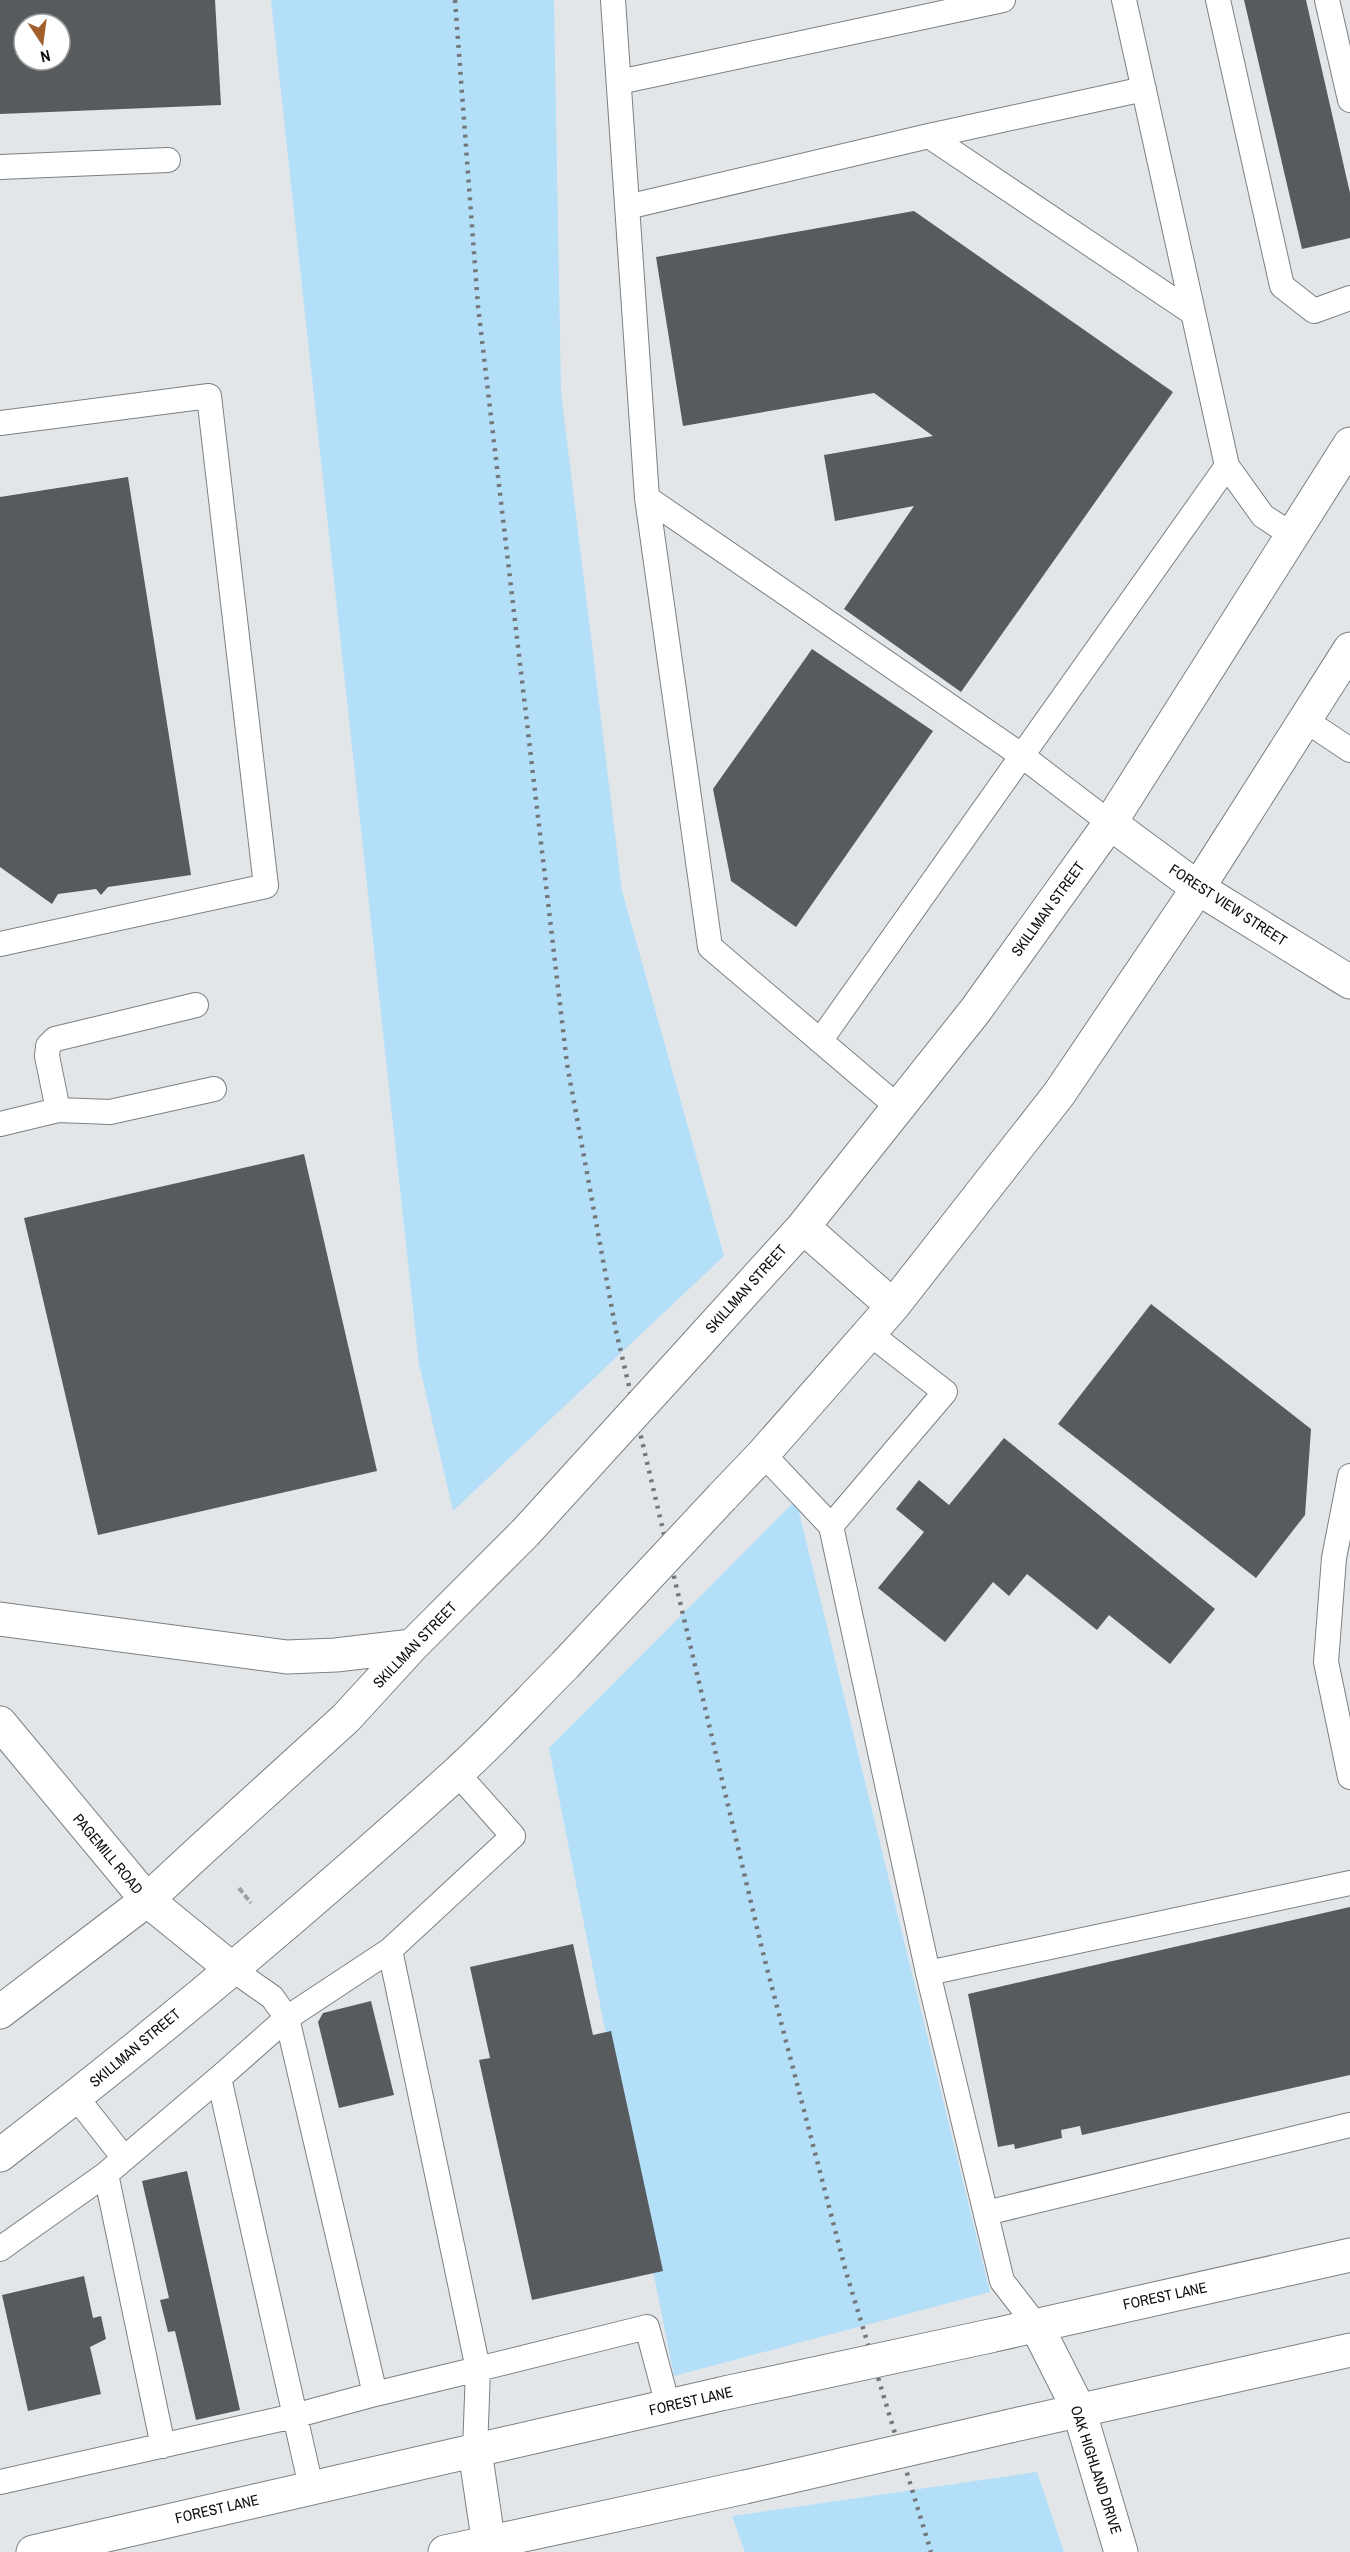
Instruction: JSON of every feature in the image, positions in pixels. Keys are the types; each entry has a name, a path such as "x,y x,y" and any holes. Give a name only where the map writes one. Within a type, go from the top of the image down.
{"main road":[{"name":"SKILLMAN STREET","path":"0,2012 147,1900 346,1718 412,1646 525,1533 803,1227 975,1011 1110,824 1350,444"},
{"name":"SKILLMAN STREET","path":"0,2155 76,2097 232,1969 457,1773 565,1665 763,1454 893,1306 1059,1094 1198,888 1350,649"},
{"name":"FOREST VIEW STREET","path":"1110,824 1198,888 1350,982"},
{"path":"803,1227 893,1306"},
{"path":"0,1619 287,1657 336,1655 412,1646"},
{"name":"PAGEMILL ROAD","path":"0,1724 147,1900 232,1969"},
{"name":"FOREST LANE","path":"33,2552 725,2393 1350,2255"},
{"name":"OAK HIGHLAND DRIVE","path":"1036,2325 1079,2410 1121,2552"},
{"path":"445,2552 489,2547 1079,2410 1350,2350"},
{"path":"476,2451 489,2547"}],"lane":[{"path":"613,0 647,498 710,947 898,1107"},
{"path":"619,82 1003,0"},
{"path":"1124,0 1227,466 1263,516 1293,535"},
{"path":"1218,0 1282,285 1314,311 1350,298"},
{"path":"1327,0 1350,100"},
{"path":"627,207 929,136 1144,89"},
{"path":"929,136 1193,313"},
{"path":"0,167 168,160"},
{"path":"0,423 210,396 266,886 0,944"},
{"path":"820,1041 1227,466"},
{"path":"647,498 1021,754 1110,824"},
{"path":"1305,720 1350,750"},
{"path":"58,1110 47,1056 48,1046 55,1039 196,1005"},
{"path":"0,1124 58,1110 110,1112 214,1089"},
{"path":"831,1526 945,1392 869,1333"},
{"path":"763,1454 831,1526 928,1973 1002,2281 1036,2325"},
{"path":"1350,1476 1334,1558 1326,1662 1350,1777"},
{"path":"0,2249 106,2174 287,2018 390,1950 513,1836 457,1773"},
{"path":"928,1973 1350,1883"},
{"path":"390,1950 478,2369 476,2451"},
{"path":"232,1969 272,1997 287,2018 375,2394"},
{"path":"219,2078 311,2487"},
{"path":"76,2097 124,2158"},
{"path":"986,2213 1350,2125"},
{"path":"106,2174 163,2446"},
{"path":"0,2482 294,2416 647,2327 668,2406"}],"path":[{"path":"239,1888 254,1906"}],"shaded area":[{"path":"271,0 554,0 561,392 622,891 724,1256 453,1511 419,1364"},
{"path":"796,1500 990,2292 674,2376 549,1748"},
{"path":"1037,2472 1064,2552 745,2552 732,2516"}],"building":[{"path":"0,0 215,0 221,105 0,114"},
{"path":"1244,0 1306,0 1350,193 1350,238 1302,249"},
{"path":"914,211 1173,392 961,692 844,609 914,506 835,521 824,455 933,436 874,393 683,426 656,257"},
{"path":"128,477 191,875 108,887 101,895 96,889 58,894 52,904 0,867 0,497"},
{"path":"812,649 933,731 796,927 731,881 713,789"},
{"path":"304,1154 377,1471 98,1535 24,1218"},
{"path":"1151,1304 1311,1429 1305,1515 1256,1578 1058,1424"},
{"path":"1004,1438 1215,1609 1170,1664 1109,1615 1097,1630 1027,1574 1009,1596 993,1582 945,1642 878,1588 924,1532 896,1509 919,1480 949,1505"},
{"path":"1350,1907 1350,2075 1082,2135 1080,2126 1061,2130 1062,2138 1015,2149 1014,2144 998,2147 968,1994"},
{"path":"573,1944 593,2035 611,2031 663,2271 532,2300 479,2060 490,2058 470,1967"},
{"path":"371,2001 394,2095 339,2108 318,2022 323,2013"},
{"path":"187,2171 240,2410 196,2420 175,2331 168,2332 160,2300 169,2298 142,2181"},
{"path":"84,2276 93,2318 101,2316 106,2339 90,2347 101,2394 28,2411 2,2295"}],"railway":[{"path":"455,0 478,306 567,1064 616,1331 762,1949 846,2272 931,2552"}]}
